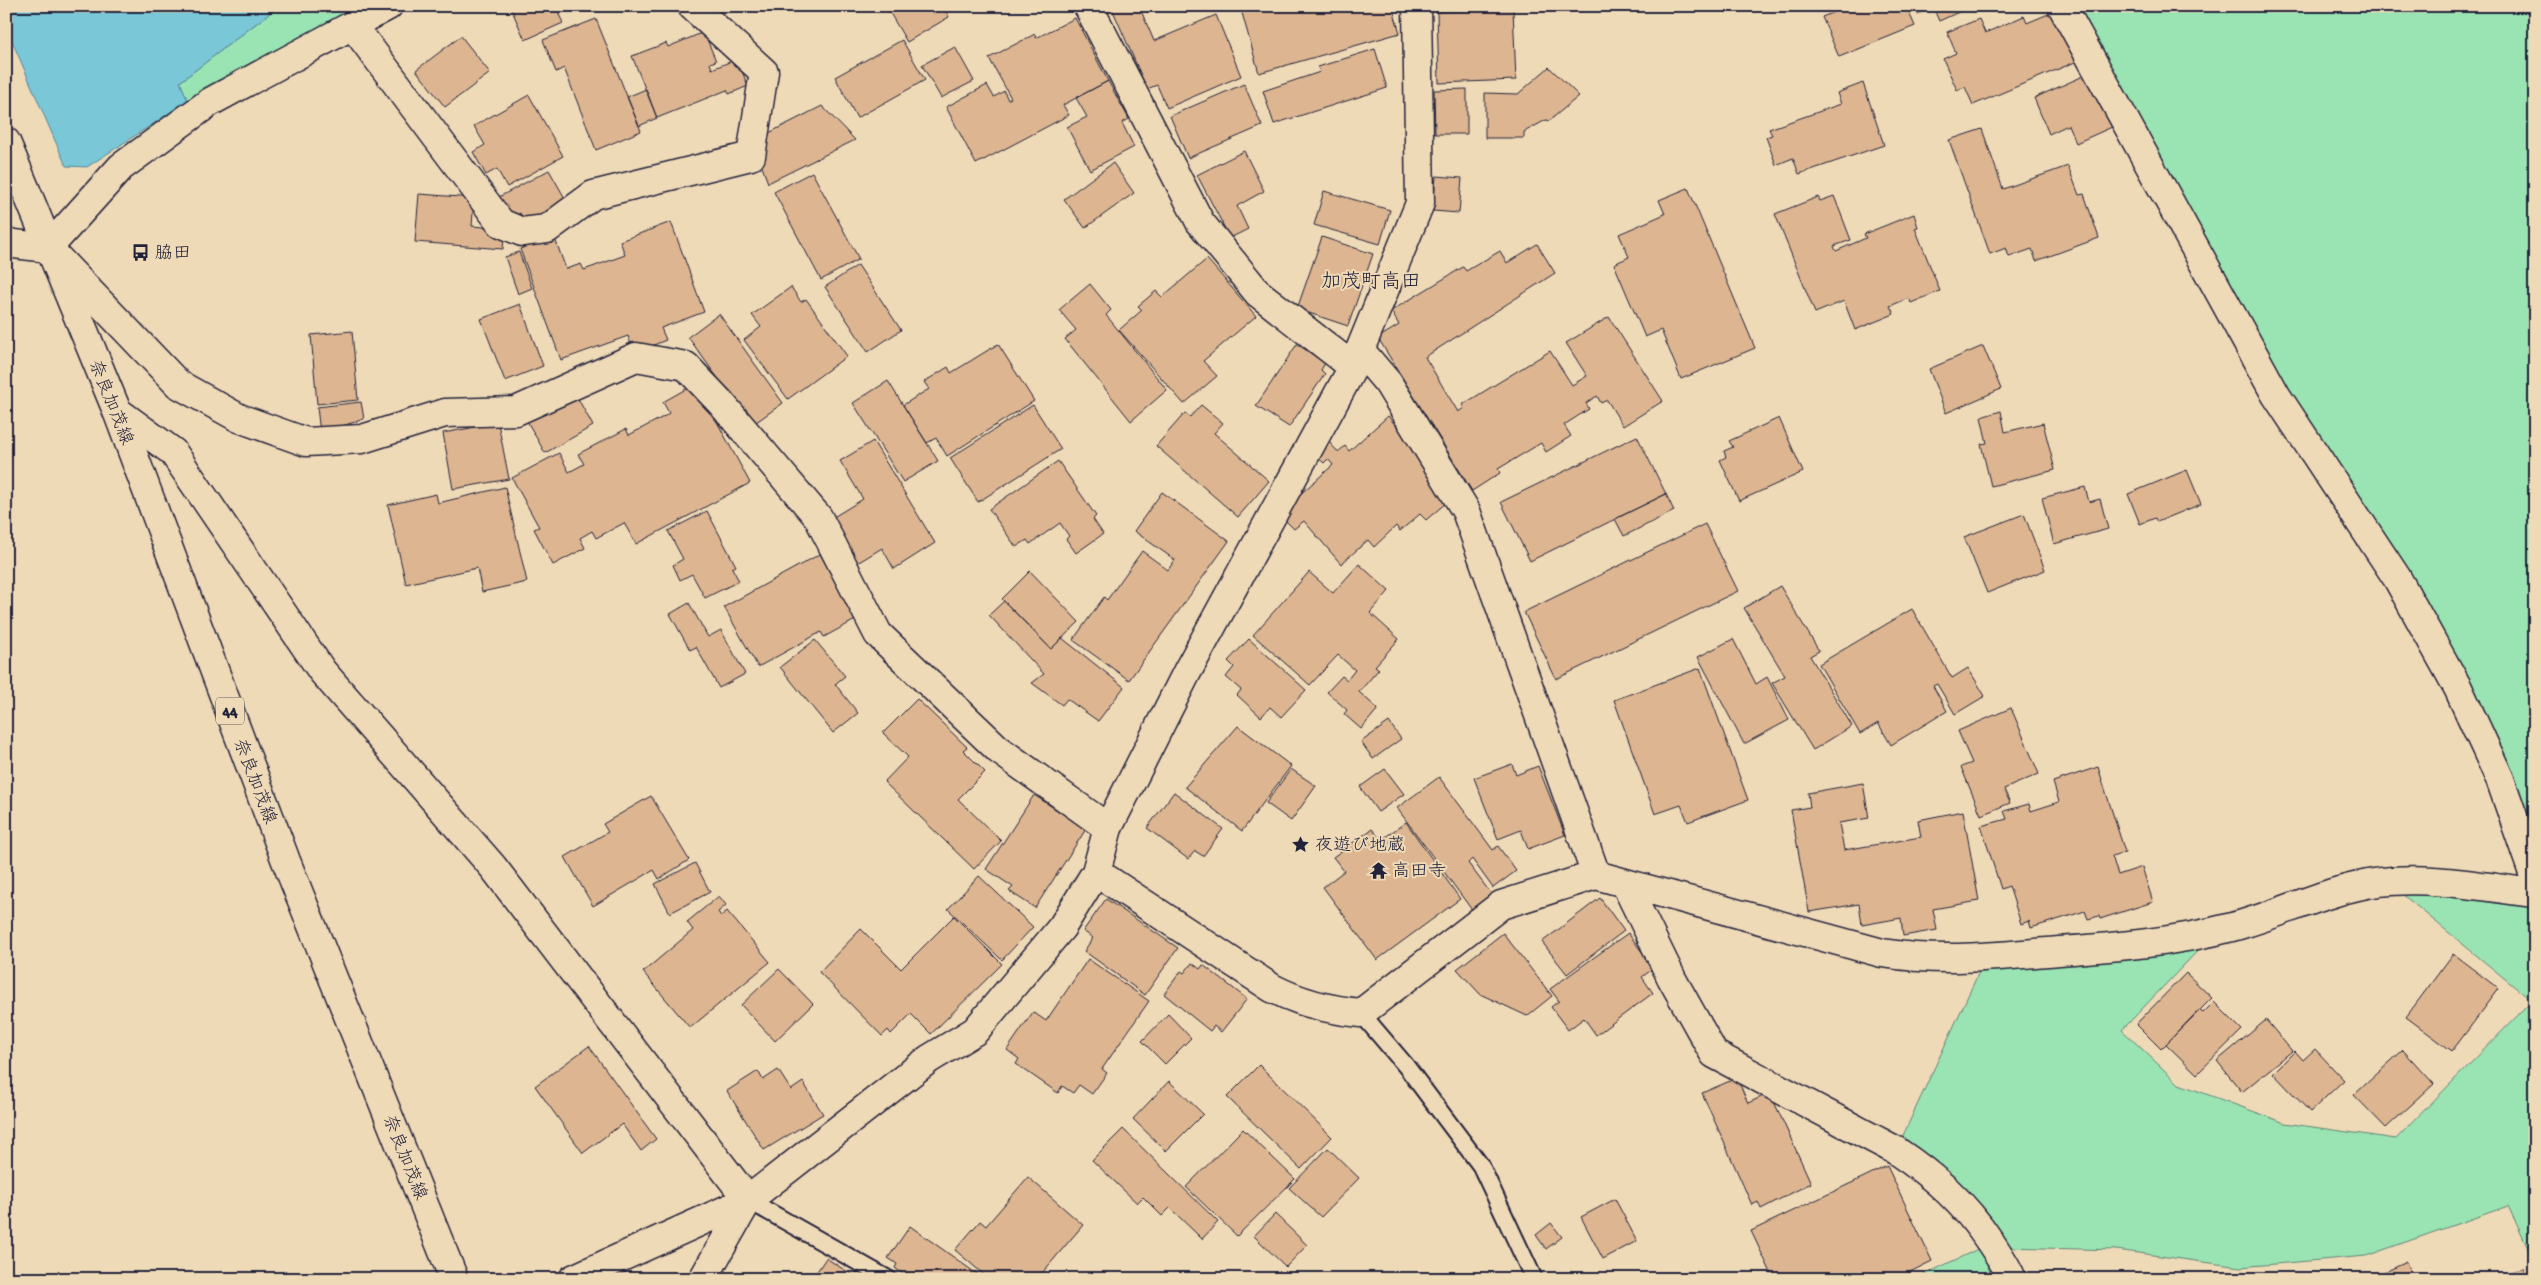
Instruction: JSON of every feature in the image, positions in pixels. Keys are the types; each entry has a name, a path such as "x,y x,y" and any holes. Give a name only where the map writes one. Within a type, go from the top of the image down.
{"street":[{"path":"48,248 122,166 210,102 388,6"},
{"path":"354,26 501,223 522,232 547,229 593,195 751,156 764,72 692,6"},
{"path":"1088,6 1200,222 1258,293 1357,359 1388,383 1466,512 1596,876"},
{"path":"572,1279 748,1200 929,1059 974,1031 1062,928 1096,872 1108,828 1187,672 1357,359 1420,204 1417,6"},
{"path":"2062,6 2276,395 2397,578 2458,688 2500,779 2535,879"},
{"name":"奈良加茂線","path":"6,142 48,248 117,411 286,861 454,1279"},
{"path":"6,243 48,248 178,384 239,418 306,442 362,438 445,413 516,411 636,356 686,366 721,403 818,517 878,634 999,750 1108,828"},
{"path":"117,411 173,452 322,671 493,868 748,1200"},
{"path":"1096,872 1272,988 1294,999 1318,1007 1361,1013 1501,905 1596,876 1882,953 1953,960 2121,946 2176,939 2231,928 2342,889 2379,882 2428,881 2535,893"},
{"path":"1625,883 1672,979 1714,1054 1895,1150 1922,1168 1947,1188 1975,1219 2012,1279"},
{"path":"703,1279 748,1200"}],"lane":[{"path":"1361,1013 1406,1066 1481,1166 1534,1279"},
{"path":"748,1200 888,1279"}],"green space":[{"path":"279,6 364,6 188,101 180,82"},
{"path":"2077,6 2535,6 2535,834 2514,789 2287,388"},
{"path":"2397,890 2526,902 2535,917 2535,1263 2508,1206 2366,1256 2240,1267 2116,1250 2006,1247 1900,1142 1979,972 2205,943 2122,1030 2179,1084 2285,1123 2396,1139 2532,1001"},
{"path":"1980,1248 1993,1279 1915,1279"}],"water":[{"path":"6,6 279,6 180,82 188,101 87,167 66,166 6,27"}],"building":[{"path":"510,6 560,6 556,8 563,23 525,40"},
{"path":"890,6 943,6 949,17 907,42 887,8"},
{"path":"1111,6 1139,6 1154,41 1216,15 1241,76 1167,108 1157,85 1147,89"},
{"path":"1240,6 1392,6 1400,33 1259,73"},
{"path":"1849,6 1906,6 1915,26 1839,57 1822,17"},
{"path":"1915,6 1972,6 1939,21 1933,7 1918,14"},
{"path":"1513,9 1516,80 1439,83 1437,12"},
{"path":"2060,9 2080,60 1973,105 1965,87 1957,90 1943,59 1956,53 1947,32 1979,19 1985,33 2024,16 2027,23"},
{"path":"1075,18 1108,81 1063,105 1069,115 976,164 946,107 987,85 994,97 1004,91 1008,100 1011,98 989,58 1035,34 1036,38"},
{"path":"596,19 641,131 596,150 564,68 556,72 543,40"},
{"path":"704,32 716,61 710,63 712,69 737,59 748,86 729,94 727,90 657,118 632,56 666,43 668,47"},
{"path":"461,36 490,73 445,107 416,70"},
{"path":"902,40 925,80 857,118 835,77"},
{"path":"955,47 974,81 941,98 922,65"},
{"path":"1375,49 1387,88 1274,124 1263,91 1320,72 1318,67"},
{"path":"1549,67 1579,96 1549,121 1546,120 1524,132 1524,138 1485,138 1485,93 1518,94"},
{"path":"2088,74 2112,127 2076,143 2068,125 2049,134 2034,98"},
{"path":"1108,81 1129,119 1122,123 1134,147 1090,170 1067,127 1087,117 1076,98"},
{"path":"1863,83 1884,145 1799,174 1793,158 1776,165 1766,137 1772,135 1769,129 1841,104 1837,93"},
{"path":"1244,84 1262,126 1188,158 1170,116"},
{"path":"646,89 657,118 639,126 627,97"},
{"path":"1467,89 1467,134 1435,134 1434,90"},
{"path":"529,95 563,156 507,187 497,169 486,175 473,152 485,145 474,126"},
{"path":"822,106 855,140 768,183 761,164 763,136"},
{"path":"1982,129 2003,189 2068,166 2079,195 2084,194 2099,238 2036,261 2032,249 2009,257 2006,248 1990,254 1949,140"},
{"path":"1244,151 1264,191 1237,206 1248,229 1230,238 1197,175"},
{"path":"1113,163 1134,193 1085,228 1064,199"},
{"path":"549,170 570,207 526,225 520,213 511,219 499,197"},
{"path":"812,172 859,259 821,280 774,192"},
{"path":"1436,176 1462,178 1459,213 1433,211"},
{"path":"1688,188 1755,348 1681,379 1661,330 1645,337 1614,264 1629,257 1619,234 1665,214 1659,200"},
{"path":"1324,191 1390,210 1380,244 1314,225"},
{"path":"419,194 474,198 472,226 497,228 497,236 504,237 503,249 415,242"},
{"path":"1834,196 1851,240 1834,246 1836,251 1866,238 1864,234 1914,214 1918,227 1915,228 1940,291 1911,303 1909,298 1890,306 1894,314 1855,330 1844,301 1815,313 1775,214 1818,197 1820,201"},
{"path":"671,222 704,312 661,328 666,340 634,353 628,336 561,360 520,249 554,236 566,269 581,264 584,270 625,255 620,241"},
{"path":"1322,237 1373,254 1348,326 1297,309"},
{"path":"1537,244 1555,273 1425,357 1458,412 1464,408 1462,405 1550,351 1572,385 1587,376 1566,343 1609,317 1663,401 1623,426 1607,400 1601,403 1597,396 1586,403 1589,409 1564,425 1571,436 1546,452 1541,443 1498,469 1500,473 1472,491 1378,338 1399,325 1391,311 1463,267 1466,271 1500,251 1507,263"},
{"path":"519,252 532,288 518,294 505,257"},
{"path":"1207,259 1256,316 1203,361 1217,376 1184,404 1119,330 1142,310 1138,306 1156,291 1162,297"},
{"path":"858,265 901,330 868,352 825,287"},
{"path":"1090,284 1111,310 1106,315 1167,390 1131,421 1065,339 1076,330 1059,310"},
{"path":"791,287 801,302 806,299 847,356 788,399 744,340 761,327 752,315"},
{"path":"520,304 543,366 505,381 481,319"},
{"path":"719,314 783,403 752,425 688,337"},
{"path":"352,331 358,400 317,404 311,335"},
{"path":"998,344 1034,401 947,456 936,438 927,443 903,405 929,389 924,382 948,367 951,373"},
{"path":"1297,344 1325,363 1321,370 1325,374 1289,427 1256,406"},
{"path":"1983,346 2001,389 1946,413 1929,369"},
{"path":"888,381 938,461 903,482 853,403"},
{"path":"693,385 702,394 750,483 636,544 624,523 596,538 592,531 580,538 585,548 553,565 534,529 539,527 512,478 559,453 569,472 584,464 578,454 626,429 629,435 665,416 669,413 663,402"},
{"path":"576,395 593,426 545,453 527,421"},
{"path":"361,402 364,419 320,433 317,407"},
{"path":"1033,405 1061,449 978,502 950,458"},
{"path":"1201,405 1223,423 1214,433 1269,481 1238,517 1156,446 1185,413 1190,417"},
{"path":"2001,411 2005,432 2043,423 2055,470 1991,486 1981,444 1987,443 1981,417"},
{"path":"1388,416 1454,496 1426,520 1420,514 1400,531 1396,526 1374,547 1368,540 1341,564 1304,521 1294,529 1282,517 1287,506 1333,465 1328,459 1324,463 1316,456 1330,443 1338,452 1345,446 1349,451"},
{"path":"1779,418 1803,472 1739,501 1720,460 1726,457 1724,451 1733,447 1729,441"},
{"path":"498,423 509,479 453,489 443,433"},
{"path":"1637,436 1666,494 1530,561 1501,502"},
{"path":"873,441 935,543 894,569 882,548 854,565 827,521 863,499 840,461"},
{"path":"1058,461 1096,516 1093,519 1103,534 1076,553 1066,539 1069,536 1060,523 1030,544 1027,540 1016,547 989,509"},
{"path":"2187,470 2201,504 2157,522 2155,518 2140,524 2128,494"},
{"path":"505,487 527,582 482,592 477,568 406,584 388,505 436,494 438,503"},
{"path":"2085,487 2089,502 2100,499 2108,529 2054,544 2042,498"},
{"path":"1162,492 1229,541 1129,680 1073,640 1104,597 1107,600 1142,551 1168,570 1175,560 1134,531"},
{"path":"1666,494 1674,511 1624,536 1615,519"},
{"path":"707,511 736,566 732,568 739,581 705,598 692,574 680,580 673,565 683,559 668,531"},
{"path":"2024,514 2045,570 1987,593 1964,537"},
{"path":"1705,524 1738,591 1556,679 1524,612"},
{"path":"820,554 857,619 824,637 821,632 758,667 724,607"},
{"path":"1359,564 1389,591 1370,613 1399,639 1375,666 1379,669 1359,692 1378,709 1361,729 1344,714 1347,710 1327,692 1342,676 1347,680 1355,670 1338,655 1310,685 1253,635 1309,572 1333,593"},
{"path":"1030,571 1079,622 1051,649 1002,599"},
{"path":"1780,586 1819,651 1810,656 1852,726 1813,750 1772,683 1785,676 1744,608"},
{"path":"1004,601 1051,649 1062,638 1124,687 1098,721 1067,699 1062,705 1032,683 1044,674 989,615"},
{"path":"689,603 708,637 721,630 745,674 719,688 696,647 690,650 670,614"},
{"path":"1912,609 1952,678 1968,668 1985,696 1955,714 1937,684 1933,686 1947,711 1891,745 1878,723 1860,734 1819,664"},
{"path":"1249,639 1306,690 1281,717 1270,707 1261,717 1237,695 1241,690 1226,677 1234,667 1228,661"},
{"path":"1733,639 1756,684 1767,677 1789,720 1744,744 1698,657"},
{"path":"815,640 845,676 835,684 858,713 833,733 780,667"},
{"path":"1700,668 1748,800 1688,822 1681,805 1655,814 1614,700"},
{"path":"917,699 967,747 963,750 985,772 958,799 1001,841 974,869 884,782 908,757 883,733"},
{"path":"2011,708 2039,774 2004,789 2010,803 1981,815 1961,767 1972,763 1958,731"},
{"path":"1389,722 1401,739 1373,759 1361,742"},
{"path":"1238,726 1291,766 1242,831 1185,787"},
{"path":"1512,764 1516,775 1538,766 1565,835 1528,849 1521,830 1498,839 1474,778"},
{"path":"2098,767 2125,852 2112,856 2118,875 2142,867 2153,902 2100,919 2099,916 2088,919 2085,911 2031,928 2029,921 2021,924 2009,886 2001,889 1981,826 2007,819 2004,811 2029,804 2031,811 2059,802 2053,782"},
{"path":"1291,769 1316,786 1291,821 1266,803"},
{"path":"1385,769 1404,794 1378,812 1360,787"},
{"path":"1439,777 1493,850 1498,846 1516,871 1493,888 1472,859 1468,863 1492,895 1472,910 1397,808"},
{"path":"1863,783 1869,818 1839,823 1844,850 1921,837 1918,820 1963,811 1979,901 1933,909 1937,930 1903,936 1901,918 1862,925 1859,904 1809,912 1791,810 1810,807 1808,793"},
{"path":"1174,792 1223,829 1203,856 1195,851 1188,859 1147,828"},
{"path":"1034,795 1086,829 1035,908 1009,891 1013,887 986,869"},
{"path":"651,796 689,860 659,879 654,870 593,906 565,857 608,832 603,824"},
{"path":"1406,822 1460,899 1377,960 1323,887 1344,871 1333,857 1372,829 1381,840"},
{"path":"695,863 710,892 670,913 655,884"},
{"path":"979,876 1033,927 1002,960 948,909"},
{"path":"719,896 726,905 718,912 721,916 727,911 770,962 690,1028 643,972 693,930 687,922"},
{"path":"1600,898 1624,931 1567,974 1542,942"},
{"path":"1106,899 1178,948 1145,995 1084,951 1093,938 1083,931"},
{"path":"954,916 1002,964 931,1034 911,1014 891,1034 888,1030 882,1036 819,972 861,929 901,969"},
{"path":"1503,933 1552,996 1527,1016 1480,994 1457,969"},
{"path":"1628,933 1654,968 1642,977 1653,993 1596,1035 1584,1018 1568,1030 1551,1007 1559,1001 1550,989"},
{"path":"2453,954 2499,989 2452,1051 2406,1017"},
{"path":"1088,959 1149,1001 1102,1069 1107,1073 1092,1094 1079,1085 1073,1093 1062,1086 1058,1093 1016,1064 1019,1059 1007,1050 1033,1012 1046,1021"},
{"path":"1192,963 1200,969 1203,965 1247,999 1221,1032 1214,1026 1210,1031 1164,994 1181,971 1184,973"},
{"path":"779,969 813,1004 775,1041 741,1005"},
{"path":"2186,973 2212,998 2161,1049 2136,1024"},
{"path":"2214,1002 2242,1030 2197,1074 2166,1044 2199,1010 2203,1013"},
{"path":"1168,1014 1191,1038 1165,1064 1142,1041"},
{"path":"2266,1020 2292,1051 2242,1092 2217,1061"},
{"path":"589,1046 656,1139 641,1151 622,1124 583,1153 535,1086"},
{"path":"2315,1049 2344,1080 2310,1112 2273,1073 2295,1051 2303,1060"},
{"path":"2403,1050 2434,1084 2386,1128 2354,1095"},
{"path":"1259,1065 1332,1137 1301,1169 1227,1097"},
{"path":"778,1070 791,1090 803,1082 823,1114 764,1150 727,1091 758,1071 763,1080"},
{"path":"1737,1078 1748,1103 1770,1093 1811,1183 1761,1209 1758,1202 1752,1205 1702,1093"},
{"path":"1169,1081 1203,1114 1166,1151 1133,1119"},
{"path":"1123,1129 1218,1222 1202,1239 1170,1208 1162,1216 1143,1197 1137,1203 1092,1160"},
{"path":"1243,1129 1295,1179 1237,1236 1186,1187"},
{"path":"1328,1148 1359,1178 1321,1217 1289,1188"},
{"path":"1887,1166 1932,1261 1896,1279 1774,1279 1751,1231"},
{"path":"1028,1177 1083,1225 1037,1279 989,1279 955,1250 980,1221 986,1226"},
{"path":"1615,1199 1637,1241 1603,1259 1581,1217"},
{"path":"1275,1214 1307,1245 1286,1267 1254,1236"},
{"path":"1551,1223 1562,1237 1546,1249 1536,1235"},
{"path":"910,1226 984,1279 910,1279 895,1268 897,1264 888,1258"},
{"path":"826,1258 857,1278 857,1279 812,1279"},
{"path":"2406,1262 2413,1279 2370,1278"},
{"path":"2523,1267 2528,1279 2496,1279"}],"place":[{"name":"脇田","path":"141,252"},
{"name":"夜遊び地蔵","path":"1301,844"},
{"name":"高田寺","path":"1378,870"}],"district":[{"name":"加茂町高田","path":"1371,280"}]}
